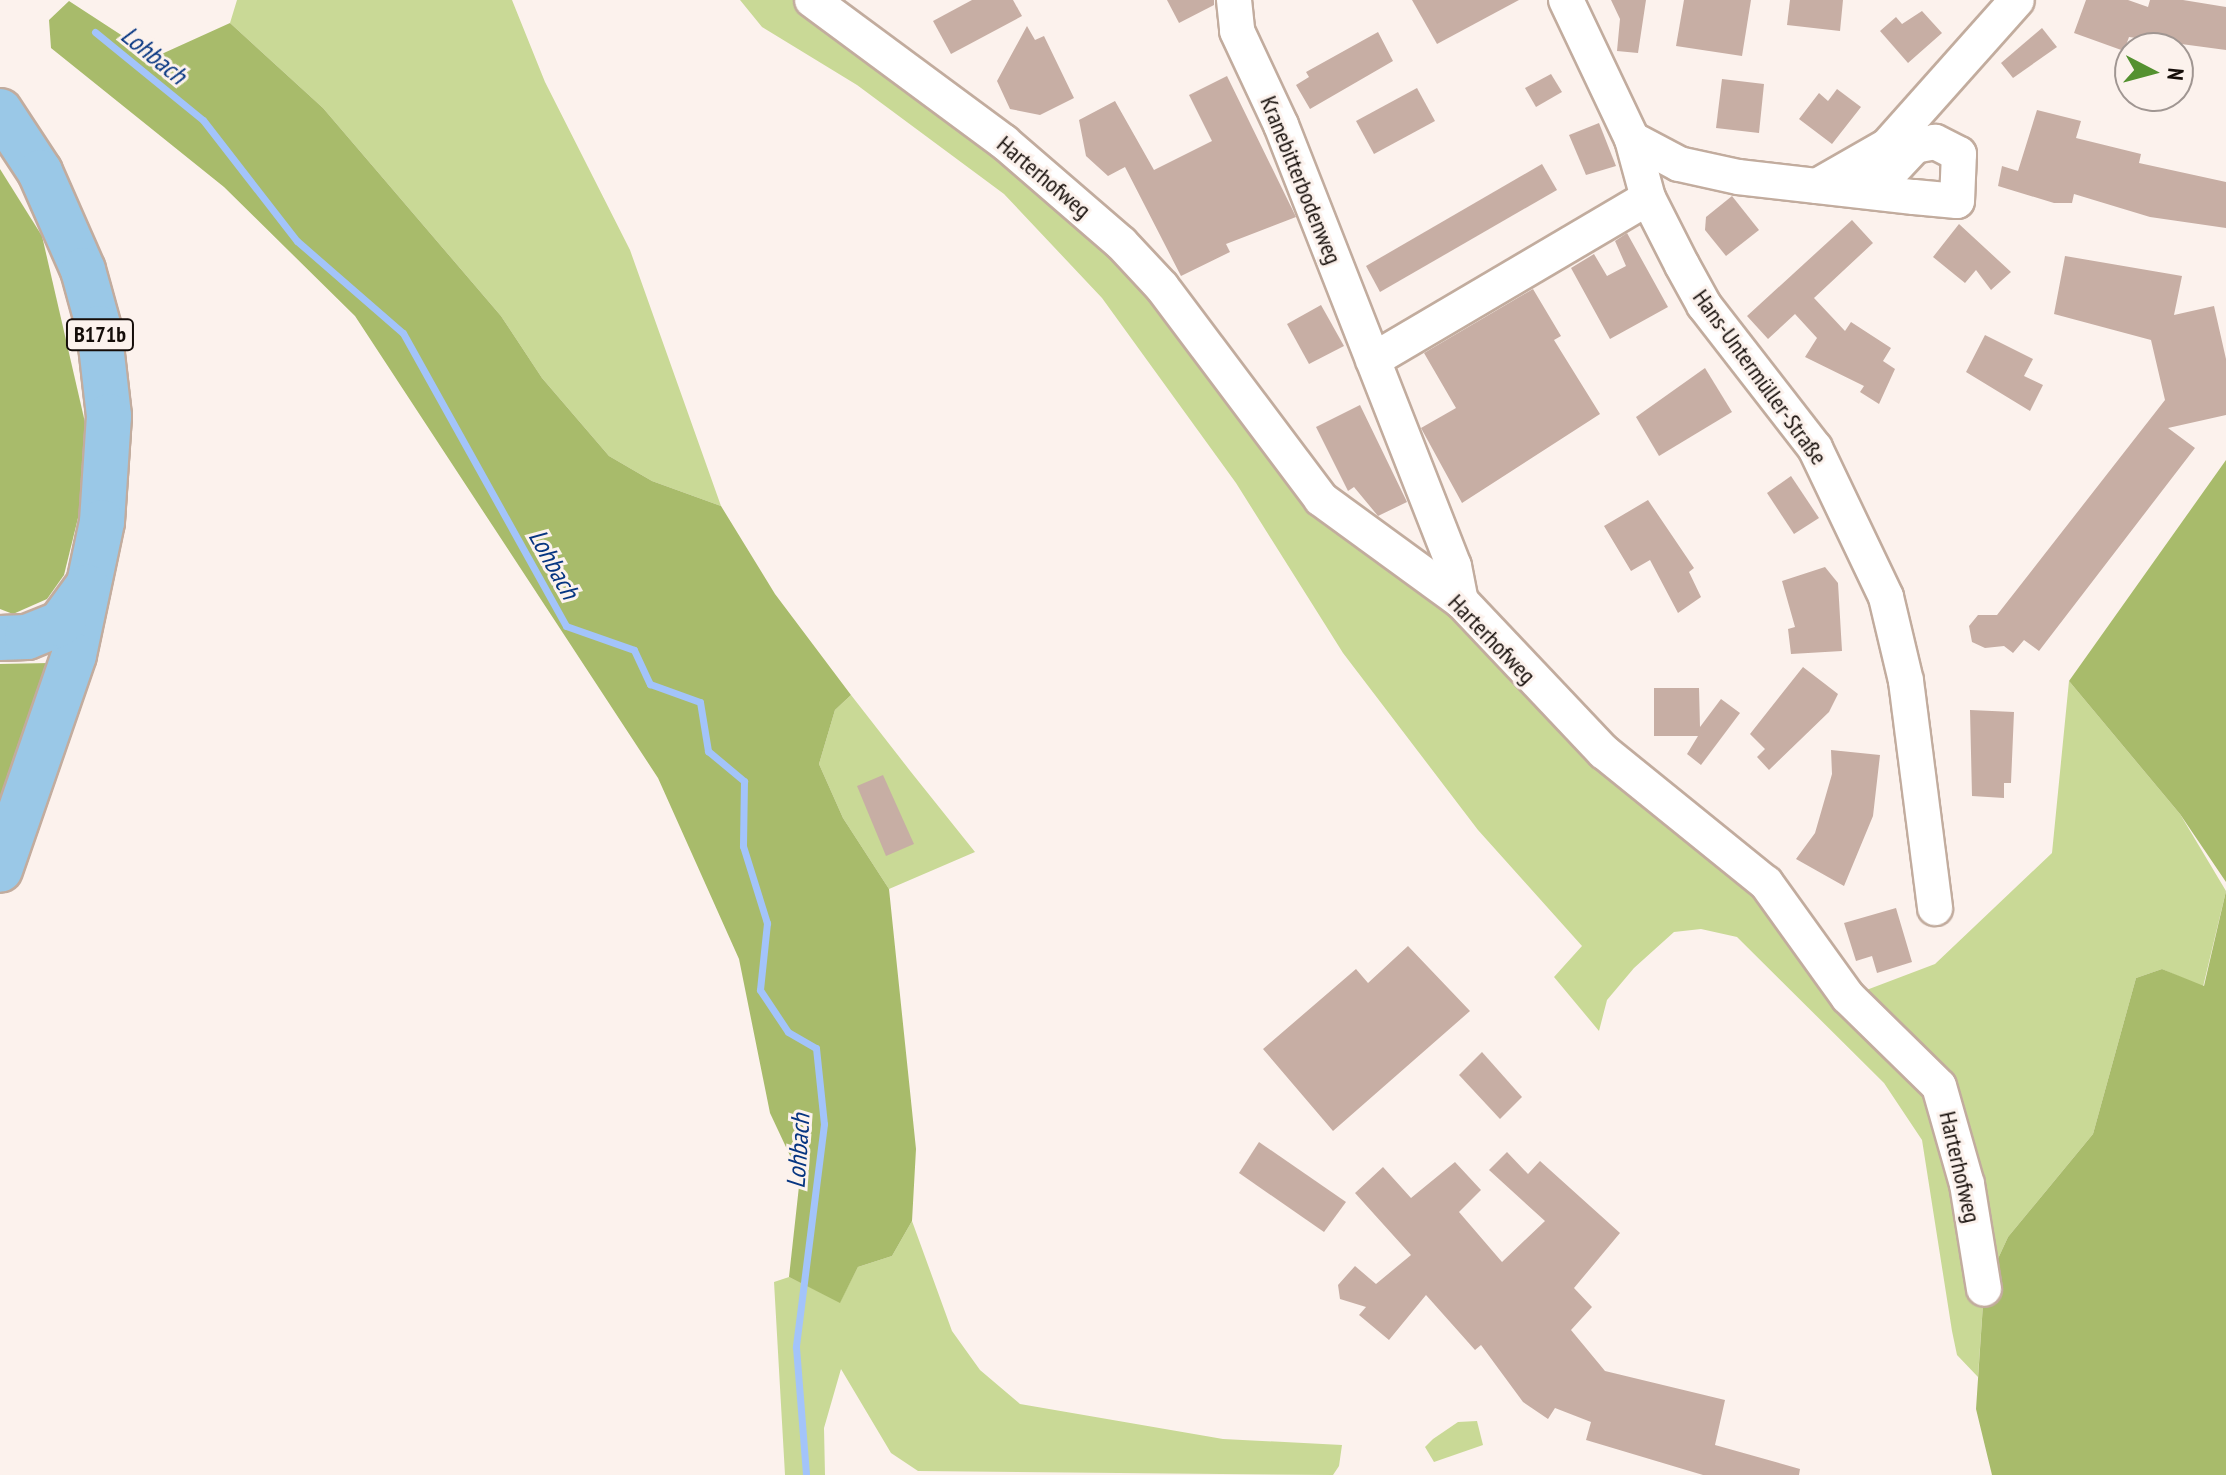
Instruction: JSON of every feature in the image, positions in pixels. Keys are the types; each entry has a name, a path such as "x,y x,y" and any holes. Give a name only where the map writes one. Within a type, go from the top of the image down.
{"main road":[{"name":"B171b","path":"0,111 40,172 72,241 99,328 109,451 74,655 0,870"},
{"name":"B171b","path":"0,638 27,637 60,624 89,581"}],"street":[{"name":"Harterhofweg","path":"812,0 1004,142 1121,243 1162,287 1321,499 1461,601 1604,752 1766,883 1848,997 1939,1086 1967,1184 1984,1289"},
{"name":"Kranebitterbodenweg","path":"1234,0 1237,31 1281,125 1454,566 1461,601"},
{"name":"Hans-Untermüller-Straße","path":"1566,0 1632,139 1648,198 1704,305 1815,448 1886,597 1906,681 1935,908"},
{"path":"1816,186 1887,146 2017,0"},
{"path":"1632,139 1679,164 1816,186 1872,192 1957,201 1959,154 1935,142 1915,146 1872,192"},
{"path":"1373,360 1648,198"}],"green space":[{"path":"237,0 512,0 545,82 630,250 721,506 652,481 609,456 542,378 501,316 323,108 230,23"},
{"path":"740,0 812,0 1071,197 1321,499 1701,832 1848,997 1935,964 2052,853 2069,681 2180,814 2226,891 2203,987 2162,969 2136,978 2093,1134 2008,1237 1984,1289 1978,1377 1957,1355 1922,1140 1884,1083 1737,937 1701,929 1674,932 1634,968 1607,1000 1599,1031 1554,977 1582,946 1478,830 1343,653 1236,483 1102,298 1004,194 857,85 762,27"},
{"path":"69,1 155,57 230,23 323,108 501,316 542,378 609,456 652,481 721,506 775,594 851,695 835,710 819,764 843,818 889,889 916,1149 912,1221 892,1256 858,1267 840,1303 789,1277 800,1177 770,1113 739,959 658,778 355,316 224,187 51,48 49,20"},
{"path":"0,169 42,236 93,457 64,575 47,599 13,614 0,609"},
{"path":"2226,460 2226,882 2180,814 2069,681"},
{"path":"49,663 0,829 0,664"},
{"path":"851,695 975,852 889,889 843,818 819,764 835,710"},
{"path":"2226,891 2226,1475 1992,1475 1976,1409 1984,1289 2008,1237 2093,1134 2136,978 2162,969 2204,986"},
{"path":"912,1221 952,1331 980,1370 1020,1404 1223,1439 1342,1445 1339,1466 1333,1475 918,1471 891,1453 841,1369 824,1428 825,1475 785,1475 774,1282 789,1277 840,1302 858,1267 892,1256"},
{"path":"1477,1421 1483,1445 1434,1462 1425,1447 1433,1439 1458,1422"}],"building":[{"path":"972,0 1013,0 1022,16 951,54 933,21"},
{"path":"1167,0 1214,0 1214,5 1179,23"},
{"path":"1412,0 1519,0 1437,44"},
{"path":"1611,0 1646,0 1638,53 1617,51 1620,19"},
{"path":"1684,0 1751,0 1742,56 1676,46"},
{"path":"1790,0 1843,0 1840,31 1787,25"},
{"path":"2086,0 2128,0 2148,7 2150,0 2183,0 2226,7 2226,50 2194,46 2194,32 2114,32 2114,47 2074,33"},
{"path":"1922,11 1942,33 1908,63 1880,31 1896,17 1902,24"},
{"path":"1027,26 1035,40 1044,36 1074,98 1040,115 1010,109 997,81"},
{"path":"2042,28 2057,47 2013,78 2001,63"},
{"path":"1378,32 1393,61 1310,109 1296,85 1309,77 1306,72"},
{"path":"1551,74 1562,92 1536,107 1525,88"},
{"path":"1227,76 1296,217 1226,244 1230,252 1181,276 1125,167 1108,176 1086,156 1079,120 1115,101 1154,170 1212,141 1189,95"},
{"path":"1722,79 1764,84 1759,133 1716,128"},
{"path":"1417,88 1435,121 1374,154 1356,121"},
{"path":"1837,89 1861,107 1832,144 1799,119 1819,93 1828,101"},
{"path":"2037,110 2081,121 2076,138 2141,154 2139,163 2226,182 2226,228 2150,217 2074,194 2072,203 2054,203 1998,186 2002,166 2018,171"},
{"path":"1599,123 1616,166 1586,175 1569,135"},
{"path":"1542,164 1557,190 1380,292 1366,266"},
{"path":"1732,196 1759,230 1726,256 1705,230 1706,217"},
{"path":"1852,220 1873,243 1814,298 1845,331 1851,322 1891,348 1883,361 1895,369 1879,404 1860,392 1864,386 1805,357 1817,338 1795,314 1768,339 1747,316"},
{"path":"1959,224 2011,272 1991,290 1976,270 1965,283 1933,257"},
{"path":"1627,233 1668,307 1610,339 1571,268 1594,254 1607,276 1626,266 1615,241"},
{"path":"2065,256 2182,276 2174,315 2214,306 2226,359 2226,415 2168,428 2195,448 2039,651 2024,640 2013,653 2004,646 1985,648 1972,642 1969,626 1978,615 1997,615 2165,400 2151,340 2054,314"},
{"path":"1533,289 1561,336 1554,340 1600,414 1462,503 1421,428 1456,408 1424,353"},
{"path":"1321,305 1344,346 1309,364 1287,324"},
{"path":"1985,335 2033,359 2024,376 2043,385 2030,411 1966,372"},
{"path":"1705,368 1732,412 1659,456 1636,417"},
{"path":"1360,405 1407,502 1378,516 1354,487 1348,491 1316,427"},
{"path":"1791,476 1819,518 1794,534 1767,493"},
{"path":"1648,500 1694,568 1689,572 1701,597 1678,613 1650,560 1631,571 1604,526"},
{"path":"1825,567 1838,583 1842,651 1791,654 1788,629 1795,627 1782,581"},
{"path":"1803,667 1838,694 1829,712 1769,770 1757,757 1765,749 1750,734"},
{"path":"1654,688 1699,688 1700,727 1721,699 1740,713 1701,765 1687,754 1698,736 1654,736"},
{"path":"1970,710 2014,712 2011,783 2004,783 2004,798 1972,796"},
{"path":"1831,750 1880,755 1873,816 1844,886 1796,859 1815,833 1832,774"},
{"path":"883,775 914,844 886,856 857,786"},
{"path":"1896,908 1912,962 1877,973 1872,956 1856,961 1844,923"},
{"path":"1408,946 1470,1011 1333,1131 1263,1049 1356,969 1368,983"},
{"path":"1482,1052 1522,1097 1500,1119 1459,1075"},
{"path":"1259,1142 1346,1202 1324,1232 1239,1173"},
{"path":"1507,1152 1528,1174 1540,1161 1620,1233 1574,1288 1592,1307 1571,1330 1605,1371 1725,1400 1715,1445 1800,1469 1799,1475 1703,1475 1586,1440 1591,1422 1555,1408 1548,1419 1523,1402 1481,1345 1475,1350 1426,1295 1389,1340 1359,1315 1366,1307 1340,1299 1338,1285 1355,1266 1376,1284 1411,1255 1355,1193 1383,1167 1411,1198 1455,1162 1481,1190 1459,1212 1502,1262 1545,1221 1489,1170"}],"waterway":[{"name":"Lohbach","path":"95,32 203,120 297,241 403,333 566,626 634,650 650,684 700,702 708,751 744,781 743,846 767,923 760,990 788,1032 816,1048 824,1124 796,1347 806,1475"}]}
